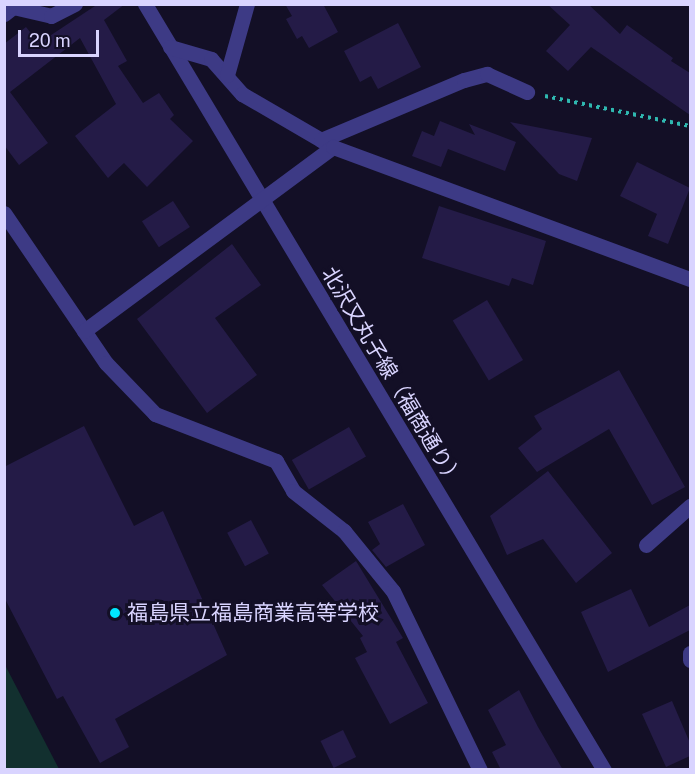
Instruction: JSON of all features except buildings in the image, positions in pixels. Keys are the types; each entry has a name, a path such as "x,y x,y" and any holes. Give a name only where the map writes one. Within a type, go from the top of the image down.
{"street":[{"path":"4,14 13,7 51,16 75,4"},
{"name":"北沢又丸子線（福商通り）","path":"145,4 604,770"},
{"path":"227,75 247,4"},
{"path":"170,47 211,59 242,94 327,144 690,279"},
{"path":"84,331 260,198 327,144 464,80 487,75 527,92"},
{"path":"4,213 106,363 155,414 276,461 293,491 344,531 393,591 480,770"},
{"path":"646,545 690,506"},
{"path":"690,653 690,660"}],"path":[{"path":"527,92 690,126"}],"green space":[{"path":"5,665 59,769 5,769"}],"place":[{"name":"福島県立福島商業高等学校","path":"115,613"}]}
